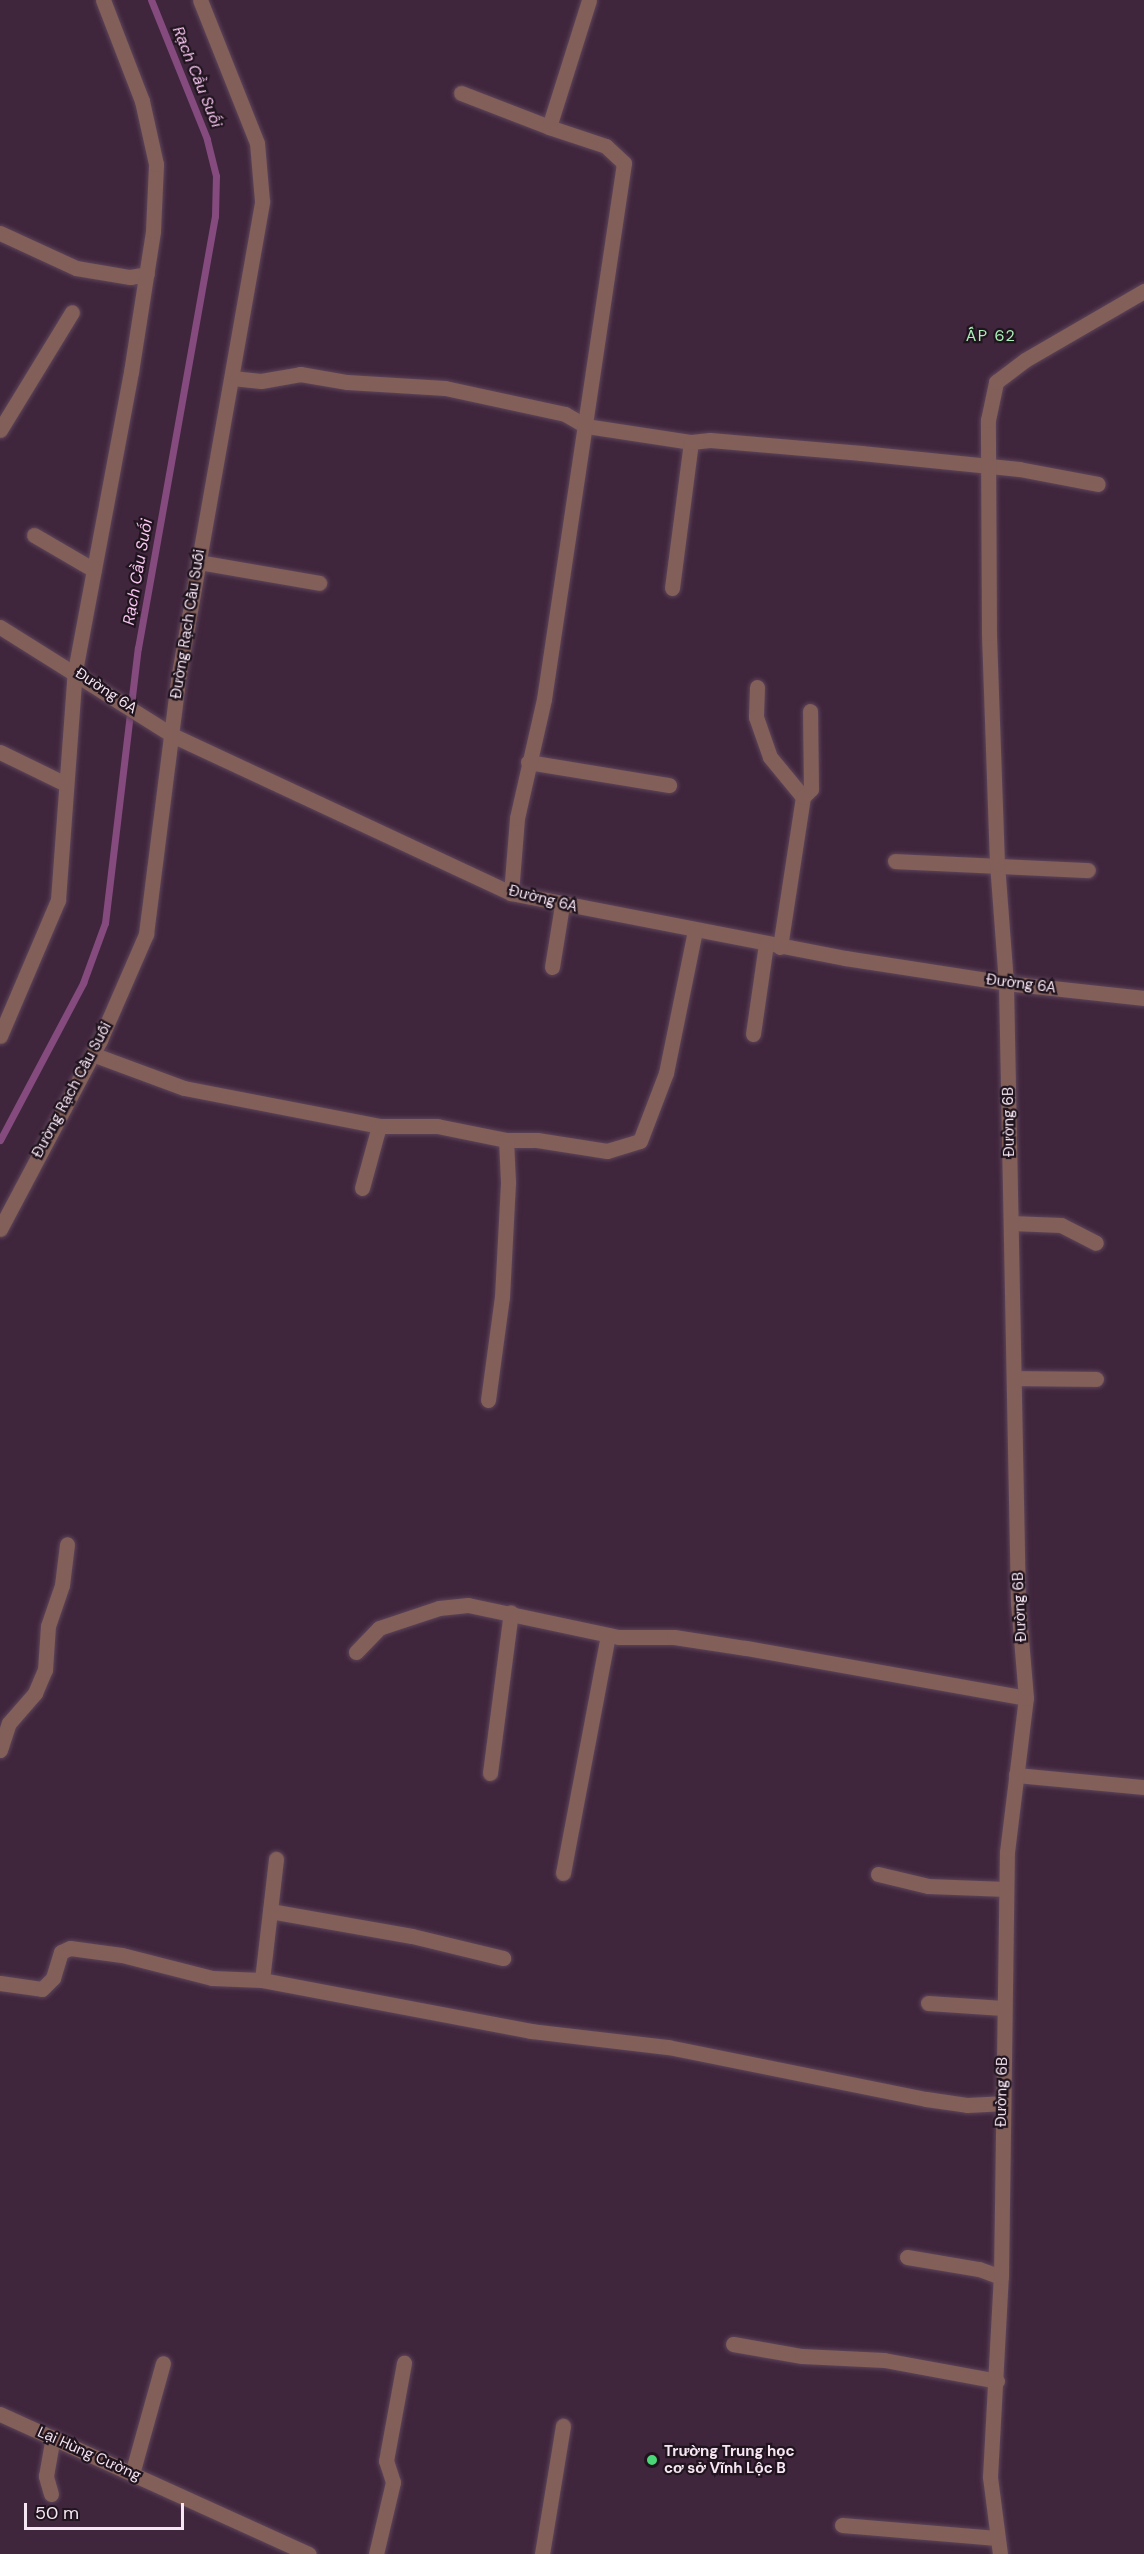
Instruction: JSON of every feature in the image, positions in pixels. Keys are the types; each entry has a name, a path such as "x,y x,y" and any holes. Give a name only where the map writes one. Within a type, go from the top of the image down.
{"street":[{"path":"0,1036 58,900 66,784 79,674 94,570 147,274 156,164 142,101 104,0"},
{"name":"Đường Rạch Cầu Suối","path":"0,1229 124,992 146,934 168,732 262,201 257,143 200,0"},
{"path":"549,127 589,0"},
{"path":"461,93 606,146 624,163 544,699 516,818 511,893"},
{"path":"0,233 76,268 130,277 147,274"},
{"name":"Đường 6B","path":"1001,2272 1001,2103 1006,1852 1026,1698 1018,1603 1006,983 997,864 987,467 988,420 996,382 1025,360 1144,291"},
{"path":"0,430 72,312"},
{"path":"232,378 261,381 300,374 358,383 445,388 565,414 586,426 691,442 710,440 861,453 987,467 1098,484"},
{"path":"672,588 691,442"},
{"path":"34,535 94,570"},
{"path":"198,562 319,582"},
{"name":"Đường 6A","path":"0,627 79,674 168,732 511,893 562,905 773,945 1006,983 1144,998"},
{"path":"757,687 756,717 770,758 803,797"},
{"path":"753,1034 803,797 811,789 810,711"},
{"path":"0,752 66,784"},
{"path":"528,762 669,785"},
{"path":"895,861 1088,870"},
{"path":"552,967 562,905"},
{"path":"92,1054 184,1088 379,1126 437,1126 506,1140 537,1140 607,1151 640,1141 666,1073 695,930"},
{"path":"362,1188 379,1126"},
{"path":"488,1400 502,1297 508,1182 506,1140"},
{"path":"1011,1224 1061,1225 1096,1244"},
{"path":"1014,1378 1096,1379"},
{"path":"0,1750 9,1723 34,1693 45,1670 48,1626 62,1585 67,1544"},
{"path":"356,1652 379,1628 439,1608 468,1605 511,1612 608,1635 674,1637 1026,1698"},
{"path":"490,1773 511,1612"},
{"path":"563,1873 608,1635"},
{"path":"1016,1775 1144,1787"},
{"path":"262,1980 276,1858"},
{"path":"878,1874 928,1886 1006,1889"},
{"path":"270,1911 412,1936 503,1958"},
{"path":"0,1983 42,1989 53,1978 62,1952 70,1948 122,1955 212,1978 262,1980 531,2031 668,2047 926,2099 967,2105 1001,2103"},
{"path":"928,2003 1003,2008"},
{"path":"907,2257 1001,2272 997,2381 990,2477 996,2538 1000,2554"},
{"path":"733,2344 802,2356 884,2360 997,2381"},
{"path":"132,2474 163,2363"},
{"path":"376,2554 393,2482 386,2461 404,2363"},
{"name":"Lại Hùng Cường","path":"0,2414 309,2554"},
{"path":"542,2554 563,2426"},
{"path":"51,2494 46,2475 53,2438"},
{"path":"842,2525 996,2538"}],"waterway":[{"name":"Rạch Cầu Suối","path":"0,1140 83,983 105,923 138,648 215,216 216,176 207,139 151,0"}],"place":[{"name":"Trường Trung học cơ sở Vĩnh Lộc B","path":"652,2460"}],"district":[{"name":"ẤP 62","path":"991,336"}]}
